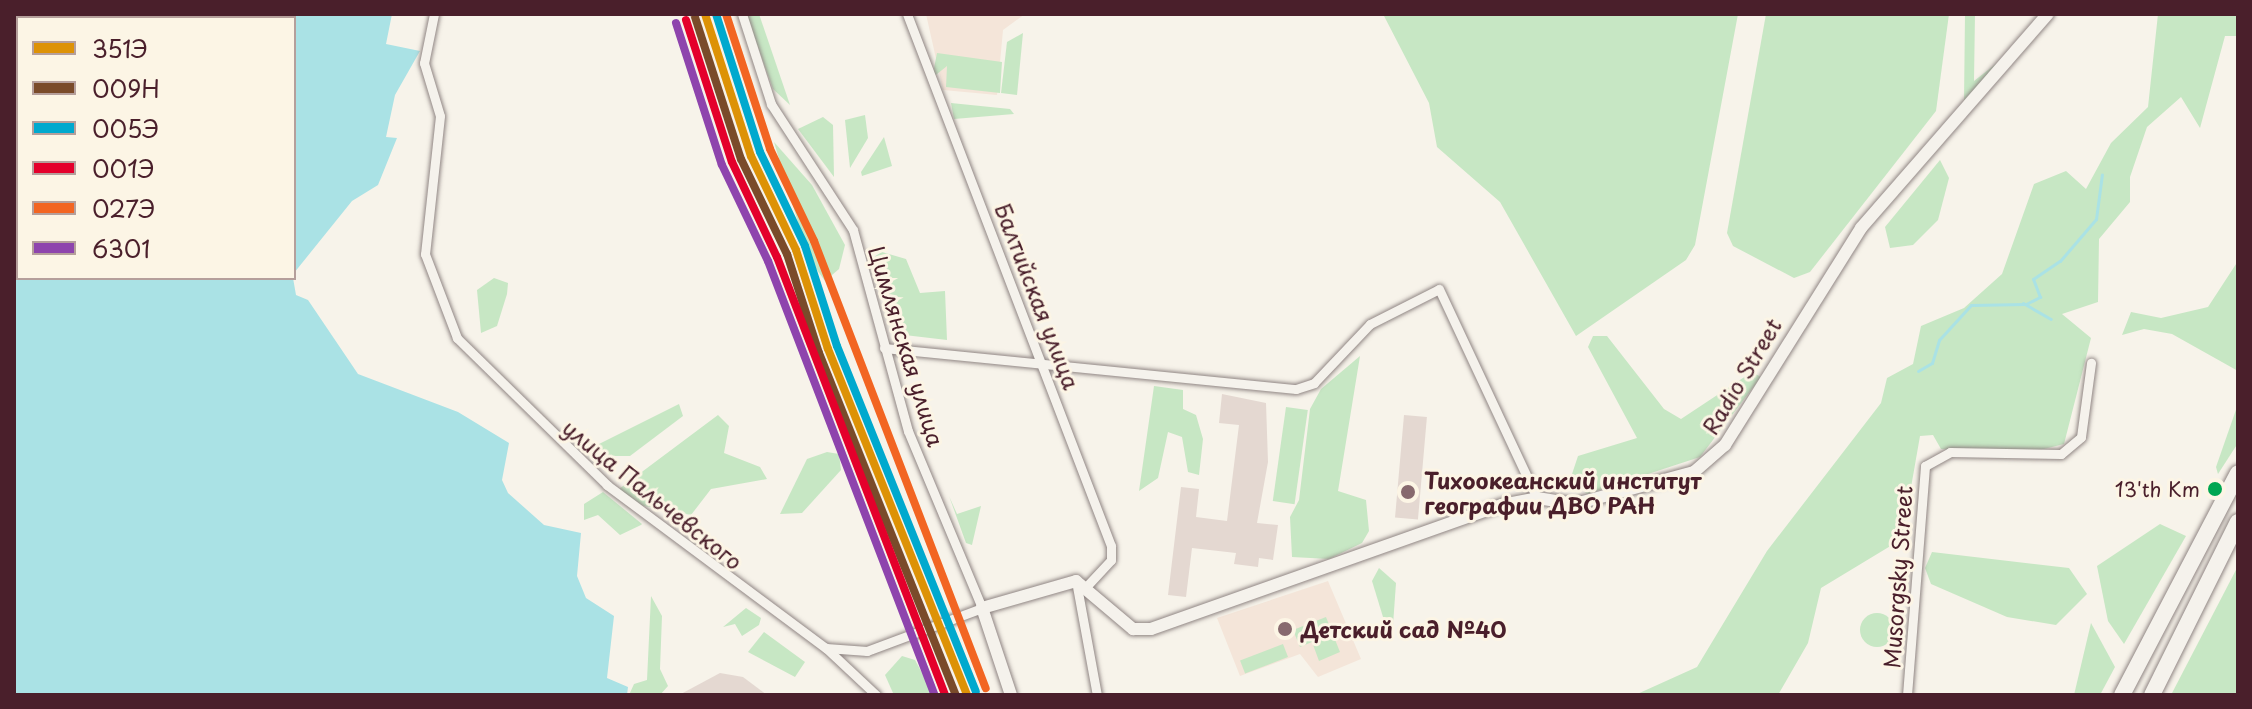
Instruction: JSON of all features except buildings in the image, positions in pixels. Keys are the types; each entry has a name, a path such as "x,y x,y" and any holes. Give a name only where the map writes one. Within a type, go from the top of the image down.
{"highway":[{"path":"2122,695 2238,473"},
{"path":"2129,677 2153,692 2238,522"}],"main road":[{"name":"Radio Street","path":"1082,584 1128,626 1151,629 1537,498 1575,504 1658,487 1716,455 1861,228 2048,14"},
{"path":"1011,695 982,608 1082,584"}],"street":[{"name":"улица Пальчевского","path":"434,14 424,63 440,116 425,254 457,338 607,485 826,648 876,695"},
{"name":"Цимлянская улица","path":"742,14 771,104 853,230 908,431 982,608"},
{"name":"Балтийская улица","path":"907,14 1046,365 1113,552 1082,584"},
{"path":"884,348 1296,389 1314,383 1370,324 1435,290 1451,305 1537,498"},
{"name":"Musorgsky Street","path":"1907,695 1928,463 1950,452 2061,454 2081,437 2091,363"},
{"path":"1082,584 1097,695"},
{"path":"826,648 881,647 982,608"}],"shaded area":[{"path":"926,14 1025,14 1003,30 997,95 943,90"},
{"name":"Детский сад №40","path":"1328,581 1361,659 1318,677 1300,654 1240,676 1217,618"}],"green space":[{"path":"746,14 759,14 790,105 773,89"},
{"path":"1383,14 1738,14 1695,245 1686,260 1576,336 1500,202 1437,147 1429,103"},
{"path":"1766,14 1949,14 1936,111 1810,272 1794,278 1733,246 1727,233"},
{"path":"1965,14 1975,14 1974,81 2002,59 1964,101"},
{"path":"2158,14 2238,14 2238,36 2225,36 2200,128 2181,97 2147,127 2130,177 2130,202 2099,239 2098,302 2062,314 2091,338 2064,444 2032,452 1941,449 1933,435 1920,436 1902,539 1821,588 1808,643 1778,695 1635,695 1697,667 1767,551 1881,403 1887,378 1913,364 1921,326 1964,308 2002,274 2034,184 2066,171 2086,189 2111,143 2148,107"},
{"path":"1023,33 1017,95 1001,93 1007,42"},
{"path":"937,53 1002,62 1000,93 946,87 947,66 932,78"},
{"path":"951,103 1010,109 1014,114 954,119"},
{"path":"865,115 868,138 850,168 845,120"},
{"path":"823,117 833,125 834,177 798,129"},
{"path":"884,137 892,166 862,176 861,172"},
{"path":"774,142 812,185 845,245 839,269 825,281 809,259"},
{"path":"1940,160 1949,178 1938,220 1913,245 1890,248 1885,227"},
{"path":"882,252 906,259 920,293 945,291 947,340 896,334 872,258"},
{"path":"2238,261 2238,371 2172,334 2144,329 2122,335 2131,312 2161,318 2208,307"},
{"path":"494,278 508,283 507,294 497,326 481,333 477,290"},
{"path":"1593,336 1607,336 1664,409 1681,419 1752,372 1761,377 1700,457 1587,494 1571,477 1578,456 1637,438 1588,347"},
{"path":"1360,356 1338,491 1366,500 1369,531 1362,543 1329,559 1292,557 1290,517 1299,500 1310,409 1321,389"},
{"path":"1154,386 1183,390 1183,409 1196,415 1203,439 1199,475 1188,472 1182,437 1168,432 1158,478 1139,491"},
{"path":"679,404 683,416 630,456 607,456 595,446"},
{"path":"2238,404 2238,443 2218,474 2216,467"},
{"path":"1286,407 1308,410 1295,504 1273,501"},
{"path":"718,415 729,426 724,453 760,467 767,479 711,489 691,515 639,505 619,489"},
{"path":"827,452 839,454 841,470 802,513 780,514 807,459"},
{"path":"603,492 642,524 620,535 598,515 584,520 584,504"},
{"path":"949,496 957,514 981,506 972,545 966,543"},
{"path":"2160,524 2186,536 2124,644 2108,621 2097,566"},
{"path":"1932,552 2069,568 2087,594 2056,625 2007,617 1931,584 1925,568"},
{"path":"2238,566 2238,695 2171,695"},
{"path":"1379,568 1396,583 1393,625 1383,617 1372,581"},
{"path":"651,596 662,616 660,669 668,686 660,695 629,695 634,684 647,680"},
{"path":"746,608 761,618 759,625 742,636 735,624 723,627"},
{"path":"1877,613 1889,618 1894,630 1889,642 1877,647 1865,642 1860,630 1865,618"},
{"path":"1326,617 1340,652 1319,661 1312,642 1300,647 1293,630"},
{"path":"2091,623 2115,667 2100,695 2074,695"},
{"path":"764,632 805,662 795,677 748,652"},
{"path":"1283,644 1288,657 1245,674 1240,660"},
{"path":"902,656 915,660 934,695 893,693 885,675"}],"water":[{"path":"14,14 392,14 386,44 420,51 395,95 386,137 397,138 378,185 352,201 296,271 296,16 16,16 16,280 293,280 296,295 308,300 358,374 458,412 509,443 502,480 508,493 544,525 581,533 577,576 586,598 614,616 607,678 628,687 627,695 14,695"}],"waterway":[{"path":"1918,371 1932,363 1939,340 1971,305 2026,304 2040,297 2033,279 2060,261 2096,219 2102,174"},
{"path":"2023,303 2051,319"}],"transit line":[{"name":"351Э","path":"705,14 751,156 796,250 828,349 967,695"},
{"name":"005Э","path":"716,14 760,152 805,246 837,346 976,691"},
{"name":"027Э","path":"726,14 770,149 814,241 986,688"},
{"name":"009Н","path":"695,17 741,159 787,254 819,353 956,695"},
{"name":"001Э","path":"686,20 732,162 777,257 945,695"},
{"name":"6301","path":"676,23 722,165 768,261 935,695"}],"place":[{"name":"13'th Km","path":"2215,489"},
{"name":"Тихоокеанский институт географии ДВО РАН","path":"1408,492"},
{"name":"Детский сад №40","path":"1285,629"}]}
